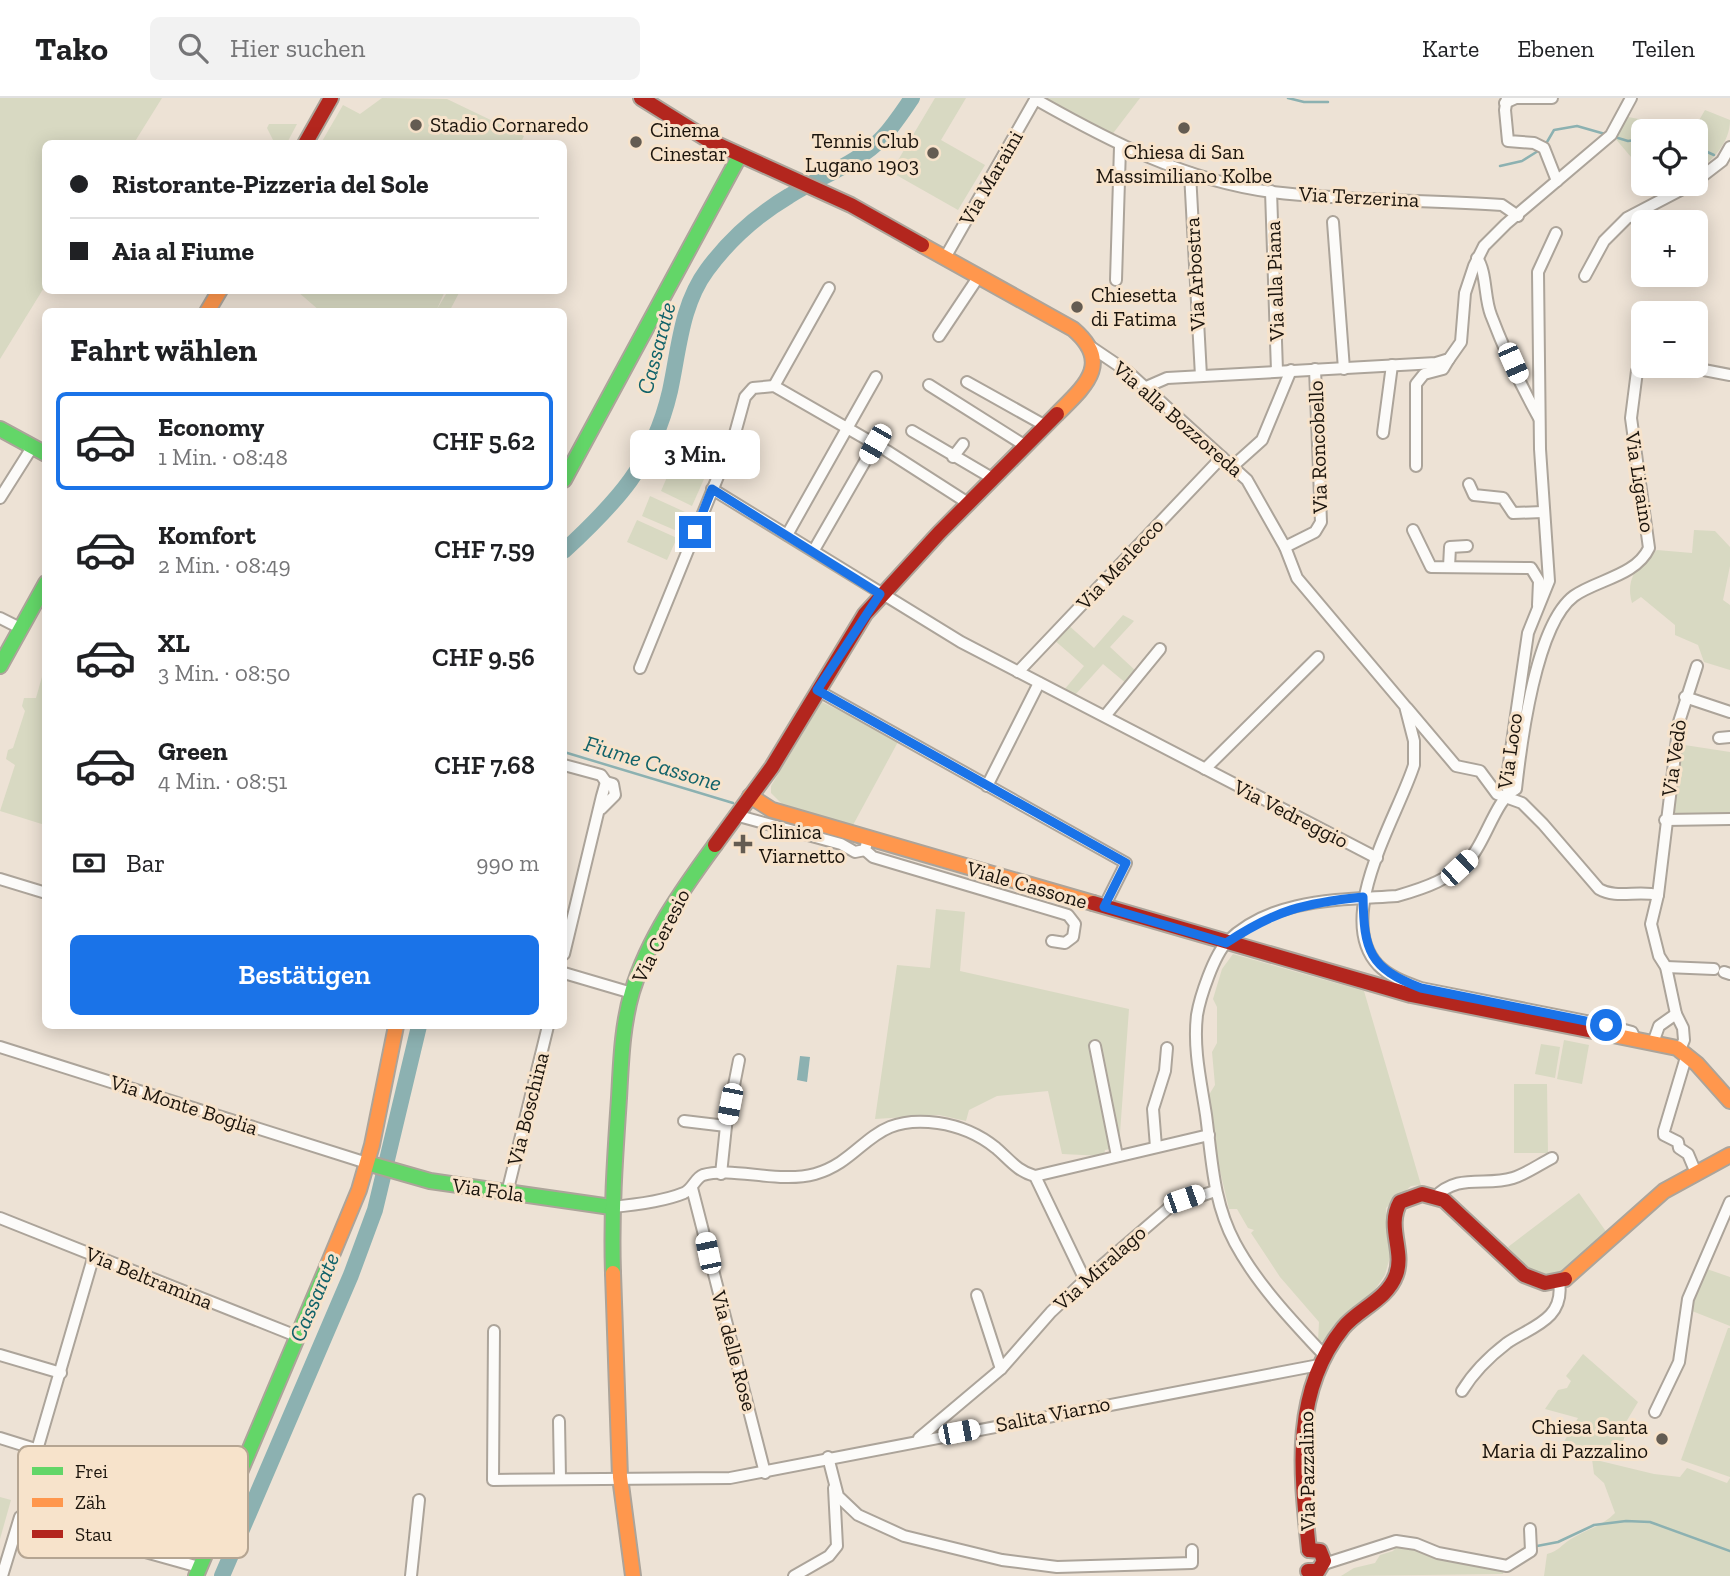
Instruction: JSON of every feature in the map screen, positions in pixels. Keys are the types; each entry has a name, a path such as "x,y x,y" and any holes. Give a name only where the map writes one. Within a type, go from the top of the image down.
{"main road":[{"path":"307,140 330,98"},
{"name":"Via alla Bozzoreda","path":"641,98 710,141 828,193 946,256 1073,329 1091,347"},
{"path":"567,474 740,155"},
{"path":"1091,347 1093,373"},
{"name":"Via Ceresio","path":"633,1576 620,1477 611,1207 623,1040 632,993 645,959 676,899 772,767 817,690 880,594 1083,388 1093,373"},
{"path":"7,433 42,452"},
{"path":"0,666 42,590"},
{"name":"Viale Cassone","path":"751,796 772,810 867,844 1104,907 1411,995 1635,1041"},
{"path":"248,1455 371,1164 395,1029"},
{"path":"1635,1041 1684,1048 1730,1101"},
{"path":"1434,1198 1465,1217 1523,1277 1541,1284 1559,1282 1655,1198 1730,1154"},
{"name":"Via Fola","path":"371,1164 430,1181 611,1207"},
{"name":"Via Pazzalino","path":"1316,1571 1301,1560 1309,1550 1302,1424 1307,1394 1321,1360 1345,1325 1377,1298 1396,1276 1398,1262 1392,1219 1397,1206 1416,1194 1434,1198"}],"street":[{"path":"1552,98 1506,100 1508,141 1534,143 1544,148 1557,181"},
{"path":"1416,466 1416,384 1424,374 1446,367 1461,342 1465,293 1477,258 1489,240 1611,135 1631,98"},
{"name":"Via Terzerina","path":"1035,99 1120,147 1190,173 1271,191 1502,205 1518,216"},
{"name":"Via Maraini","path":"946,256 1035,99"},
{"path":"1116,280 1120,147"},
{"path":"1708,172 1730,147"},
{"name":"Via Arbostra","path":"1190,173 1201,376"},
{"name":"Via alla Piana","path":"1271,191 1277,371"},
{"path":"1585,276 1604,242 1628,218 1669,196"},
{"path":"1333,222 1344,369"},
{"name":"Via Loco","path":"1539,418 1542,410 1538,272 1556,233"},
{"name":"Via Loco","path":"1477,258 1482,264 1484,295 1491,317 1539,418 1549,581 1547,592 1538,604"},
{"path":"939,336 979,276"},
{"path":"774,386 829,288"},
{"name":"Via alla Bozzoreda","path":"1091,347 1144,388 1252,486 1297,578 1405,706 1414,741 1415,765 1363,897 1366,944 1377,964 1395,978 1421,988 1606,1025 1632,1032 1635,1041"},
{"path":"1144,388 1167,378 1344,369 1449,359"},
{"path":"1093,373 1101,366 1113,362"},
{"path":"1383,433 1392,365"},
{"name":"Via Roncobello","path":"1284,547 1315,532 1321,522 1315,369"},
{"name":"Via alla Piana","path":"1233,466 1262,440 1292,370"},
{"path":"1708,371 1730,375"},
{"path":"787,535 876,377"},
{"name":"Via Ligaino","path":"1507,795 1516,789 1530,695 1561,609 1577,594 1635,564 1649,548 1631,418 1636,378"},
{"path":"967,382 1044,425"},
{"path":"640,668 748,391 767,385 774,386 875,444 968,503"},
{"path":"929,385 1024,446"},
{"path":"912,431 992,478"},
{"path":"0,498 31,449 7,433"},
{"path":"814,550 875,444"},
{"path":"953,457 963,444"},
{"name":"Via Merlecco","path":"1018,672 1222,457"},
{"path":"1469,484 1470,492 1474,495 1503,498 1513,513 1543,512"},
{"name":"Via Vedreggio","path":"712,489 814,550 880,594 1018,672 1377,858"},
{"name":"Via Loco","path":"1226,943 1270,916 1300,905 1363,897 1397,896 1447,877 1472,856 1507,795 1506,784 1523,658 1538,604 1539,580 1531,568 1431,567 1413,530"},
{"path":"1449,566 1450,547 1467,546"},
{"path":"0,618 20,628"},
{"path":"1105,716 1160,649"},
{"name":"Via Vedreggio","path":"1205,769 1318,657"},
{"name":"Via Vedò","path":"1684,1048 1666,967 1651,932 1658,895 1665,820 1685,697 1697,666"},
{"path":"987,786 1040,683"},
{"path":"817,690 1126,863 1104,907"},
{"name":"Via Vedò","path":"1685,697 1730,712"},
{"path":"1405,706 1456,766 1480,771 1497,794 1507,795 1522,803 1599,890 1609,895 1639,892 1658,895"},
{"path":"567,766 601,775 616,788 615,794 601,809 567,942"},
{"name":"Viale Cassone","path":"736,815 841,844 855,852 867,844 873,857 1068,915 1075,924 1073,937 1065,943 1052,941"},
{"name":"Via Vedò","path":"1665,820 1730,819"},
{"path":"0,879 42,892"},
{"path":"1226,943 1212,969 1197,1014 1197,1056 1215,1191 1225,1220 1245,1260 1321,1360"},
{"path":"1666,967 1723,972"},
{"path":"567,974 632,993"},
{"path":"1653,1043 1659,1026 1676,1014"},
{"name":"Via Boschina","path":"508,1193 547,1029"},
{"path":"1095,1046 1117,1156"},
{"name":"Via Monte Boglia","path":"0,1047 371,1164"},
{"path":"1156,1147 1153,1109 1158,1086 1165,1071 1167,1048"},
{"path":"1684,1048 1659,1128 1664,1135 1678,1142 1679,1148 1688,1154 1696,1173"},
{"path":"721,1174 726,1126 738,1060"},
{"path":"684,1121 726,1126"},
{"path":"611,1207 666,1198 692,1188 703,1175 784,1178 811,1175 838,1165 879,1132 892,1126 921,1122 963,1129 996,1148 1016,1168 1034,1176 1209,1135"},
{"path":"1434,1198 1441,1190 1461,1182 1511,1179 1552,1158"},
{"path":"1034,1176 1085,1280"},
{"name":"Via delle Rose","path":"692,1188 765,1473"},
{"name":"Via Miralago","path":"917,1440 1001,1368 1051,1312 1171,1206 1215,1191"},
{"path":"1655,1412 1681,1357 1688,1299 1730,1202"},
{"name":"Via Beltramina","path":"0,1218 299,1337"},
{"path":"38,1446 94,1255"},
{"path":"1462,1391 1471,1377 1501,1348 1540,1326 1555,1306 1559,1282"},
{"path":"977,1295 1001,1368"},
{"path":"494,1331 493,1480 620,1477"},
{"path":"0,1355 61,1373"},
{"name":"Salita Viarno","path":"620,1477 713,1479 765,1473 828,1457 1321,1360"},
{"path":"559,1422 560,1478"},
{"path":"0,1438 25,1446"},
{"path":"828,1457 838,1496 858,1515 904,1536 1002,1560 1057,1567 1192,1563 1192,1550"},
{"path":"794,1576 829,1556 837,1546 833,1475"},
{"path":"411,1576 419,1500"},
{"path":"2,1576 18,1524"},
{"path":"1316,1571 1396,1541 1416,1544 1438,1553 1507,1566 1531,1552 1530,1529"},
{"path":"152,1558 197,1572"}],"green space":[{"path":"0,98 162,98 136,140 42,140 42,291 0,359"},
{"name":"Stadio Cornaredo","path":"382,98 447,99 524,136 522,140 323,140 343,105 360,114"},
{"name":"Tennis Club Lugano 1903","path":"935,98 966,98 941,140 985,165 958,210 891,172"},
{"path":"1043,98 1140,98 1111,136"},
{"path":"1705,110 1730,120 1724,143 1708,162 1708,119 1700,119"},
{"path":"1628,117 1639,119 1631,119 1631,157 1614,137"},
{"path":"269,124 297,124 289,140 273,140 267,128"},
{"path":"300,294 444,294 437,308 317,308"},
{"path":"446,294 458,294 451,308 438,308"},
{"path":"680,447 712,461 692,506 661,491"},
{"path":"650,496 685,512 677,531 642,516"},
{"path":"637,520 677,538 667,560 627,542"},
{"path":"1694,530 1715,531 1730,547 1730,566 1723,600 1730,605 1730,670 1704,662 1698,645 1675,635 1675,625 1641,597 1632,603 1630,586 1639,567 1657,550 1692,553"},
{"path":"1123,615 1134,621 1110,647 1137,672 1127,684 1103,664 1074,696 1064,690 1084,666 1053,639 1067,624 1094,648"},
{"path":"42,677 42,824 0,811 15,765 6,759 8,750 13,748 25,711 22,706 24,698 36,698"},
{"path":"822,702 899,740 853,825 783,805 771,793 771,786"},
{"path":"1678,744 1730,752 1730,815 1677,817 1671,813"},
{"path":"936,909 965,912 960,971 1129,1009 1119,1147 1105,1150 1104,1156 1062,1154 1048,1091 997,1096 969,1110 966,1121 939,1115 875,1119 897,965 930,968"},
{"path":"1233,954 1364,991 1421,1185 1411,1186 1386,1208 1390,1257 1385,1275 1372,1294 1345,1316 1325,1342 1318,1341 1319,1322 1280,1277 1251,1233 1254,1230 1248,1228 1237,1209 1229,1209 1204,1103 1215,1085 1212,1052 1217,1043 1217,1007 1213,999 1222,969"},
{"path":"1564,1040 1589,1045 1582,1084 1557,1079"},
{"path":"1541,1044 1560,1047 1555,1078 1535,1074"},
{"path":"1514,1084 1547,1084 1548,1153 1514,1153"},
{"path":"1579,1193 1607,1233 1555,1276 1540,1274 1528,1268 1508,1247"},
{"path":"1704,1268 1730,1277 1730,1326 1687,1309"},
{"path":"1730,1328 1730,1477 1681,1460"},
{"path":"1583,1354 1638,1402 1620,1432 1625,1436 1616,1461 1592,1453 1591,1457 1562,1445 1578,1418 1545,1409 1558,1390 1567,1388 1571,1381 1566,1376"},
{"path":"1592,1459 1654,1474 1680,1477 1687,1468 1727,1483 1730,1478 1730,1576 1544,1576 1547,1554 1615,1513 1604,1483 1594,1474"},
{"path":"0,1497 11,1500 0,1539"},
{"path":"1398,1545 1504,1570 1503,1574 1341,1576 1354,1568 1375,1563 1380,1555 1393,1551"}],"water":[{"path":"800,1056 810,1057 807,1082 797,1080"}],"waterway":[{"name":"Cassarate","path":"567,548 616,498 643,461 654,440 670,391 686,313 707,270 734,238 766,211 851,162 873,146 891,128 912,98"},
{"path":"1288,98 1304,102 1328,102"},
{"path":"1547,142 1554,130 1577,126 1605,134"},
{"path":"1618,138 1631,141"},
{"path":"1500,166 1522,161 1538,151"},
{"path":"1708,152 1714,155"},
{"name":"Fiume Cassone","path":"567,753 733,803"},
{"name":"Cassarate","path":"248,1515 351,1275 375,1210 418,1029"},
{"path":"1537,1546 1558,1542 1594,1525 1626,1521 1650,1522 1730,1551"},
{"name":"Cassarate","path":"222,1576 230,1558"}],"traffic: fast":[{"path":"567,474 740,155"},
{"path":"0,429 42,452"},
{"path":"0,666 42,590"},
{"path":"613,1273 615,1164 622,1045 632,992 657,934 678,897 715,845"},
{"path":"367,1163 430,1181 611,1207"},
{"path":"248,1453 327,1267"},
{"path":"196,1576 204,1558"}],"traffic: slow":[{"path":"922,245 1073,329 1085,341 1093,363 1090,374 1077,394 1057,414"},
{"path":"209,308 218,294"},
{"path":"750,796 772,810 1093,903"},
{"path":"327,1267 359,1190 372,1145 395,1029"},
{"path":"1598,1032 1677,1048 1697,1064 1730,1101"},
{"path":"1565,1279 1664,1191 1730,1155"},
{"path":"613,1273 620,1477 633,1576"}],"traffic: jam":[{"path":"307,140 331,98"},
{"path":"641,98 710,141 851,205 922,245"},
{"path":"715,845 772,767 865,614 939,533 1057,414"},
{"path":"1093,903 1411,995 1598,1032"},
{"path":"1309,1550 1303,1463 1307,1407 1326,1353 1343,1328 1392,1284 1398,1266 1395,1221 1400,1202 1422,1194 1444,1200 1524,1275 1545,1283 1565,1279"},
{"path":"1308,1571 1318,1571 1324,1561 1320,1551 1309,1550"}],"place":[{"name":"Stadio Cornaredo","path":"416,125"},
{"name":"Chiesa di San Massimiliano Kolbe","path":"1184,128"},
{"name":"Cinema Cinestar","path":"636,142"},
{"name":"Tennis Club Lugano 1903","path":"933,153"},
{"name":"Chiesetta di Fatima","path":"1077,307"},
{"name":"Clinica Viarnetto","path":"743,844"},
{"name":"Chiesa Santa Maria di Pazzalino","path":"1662,1439"}],"route":[{"path":"695,532 712,489 814,550 880,594 817,690 1126,863 1104,907 1226,943 1270,916 1300,905 1363,897 1366,944 1377,964 1395,978 1421,988 1606,1025"}]}
